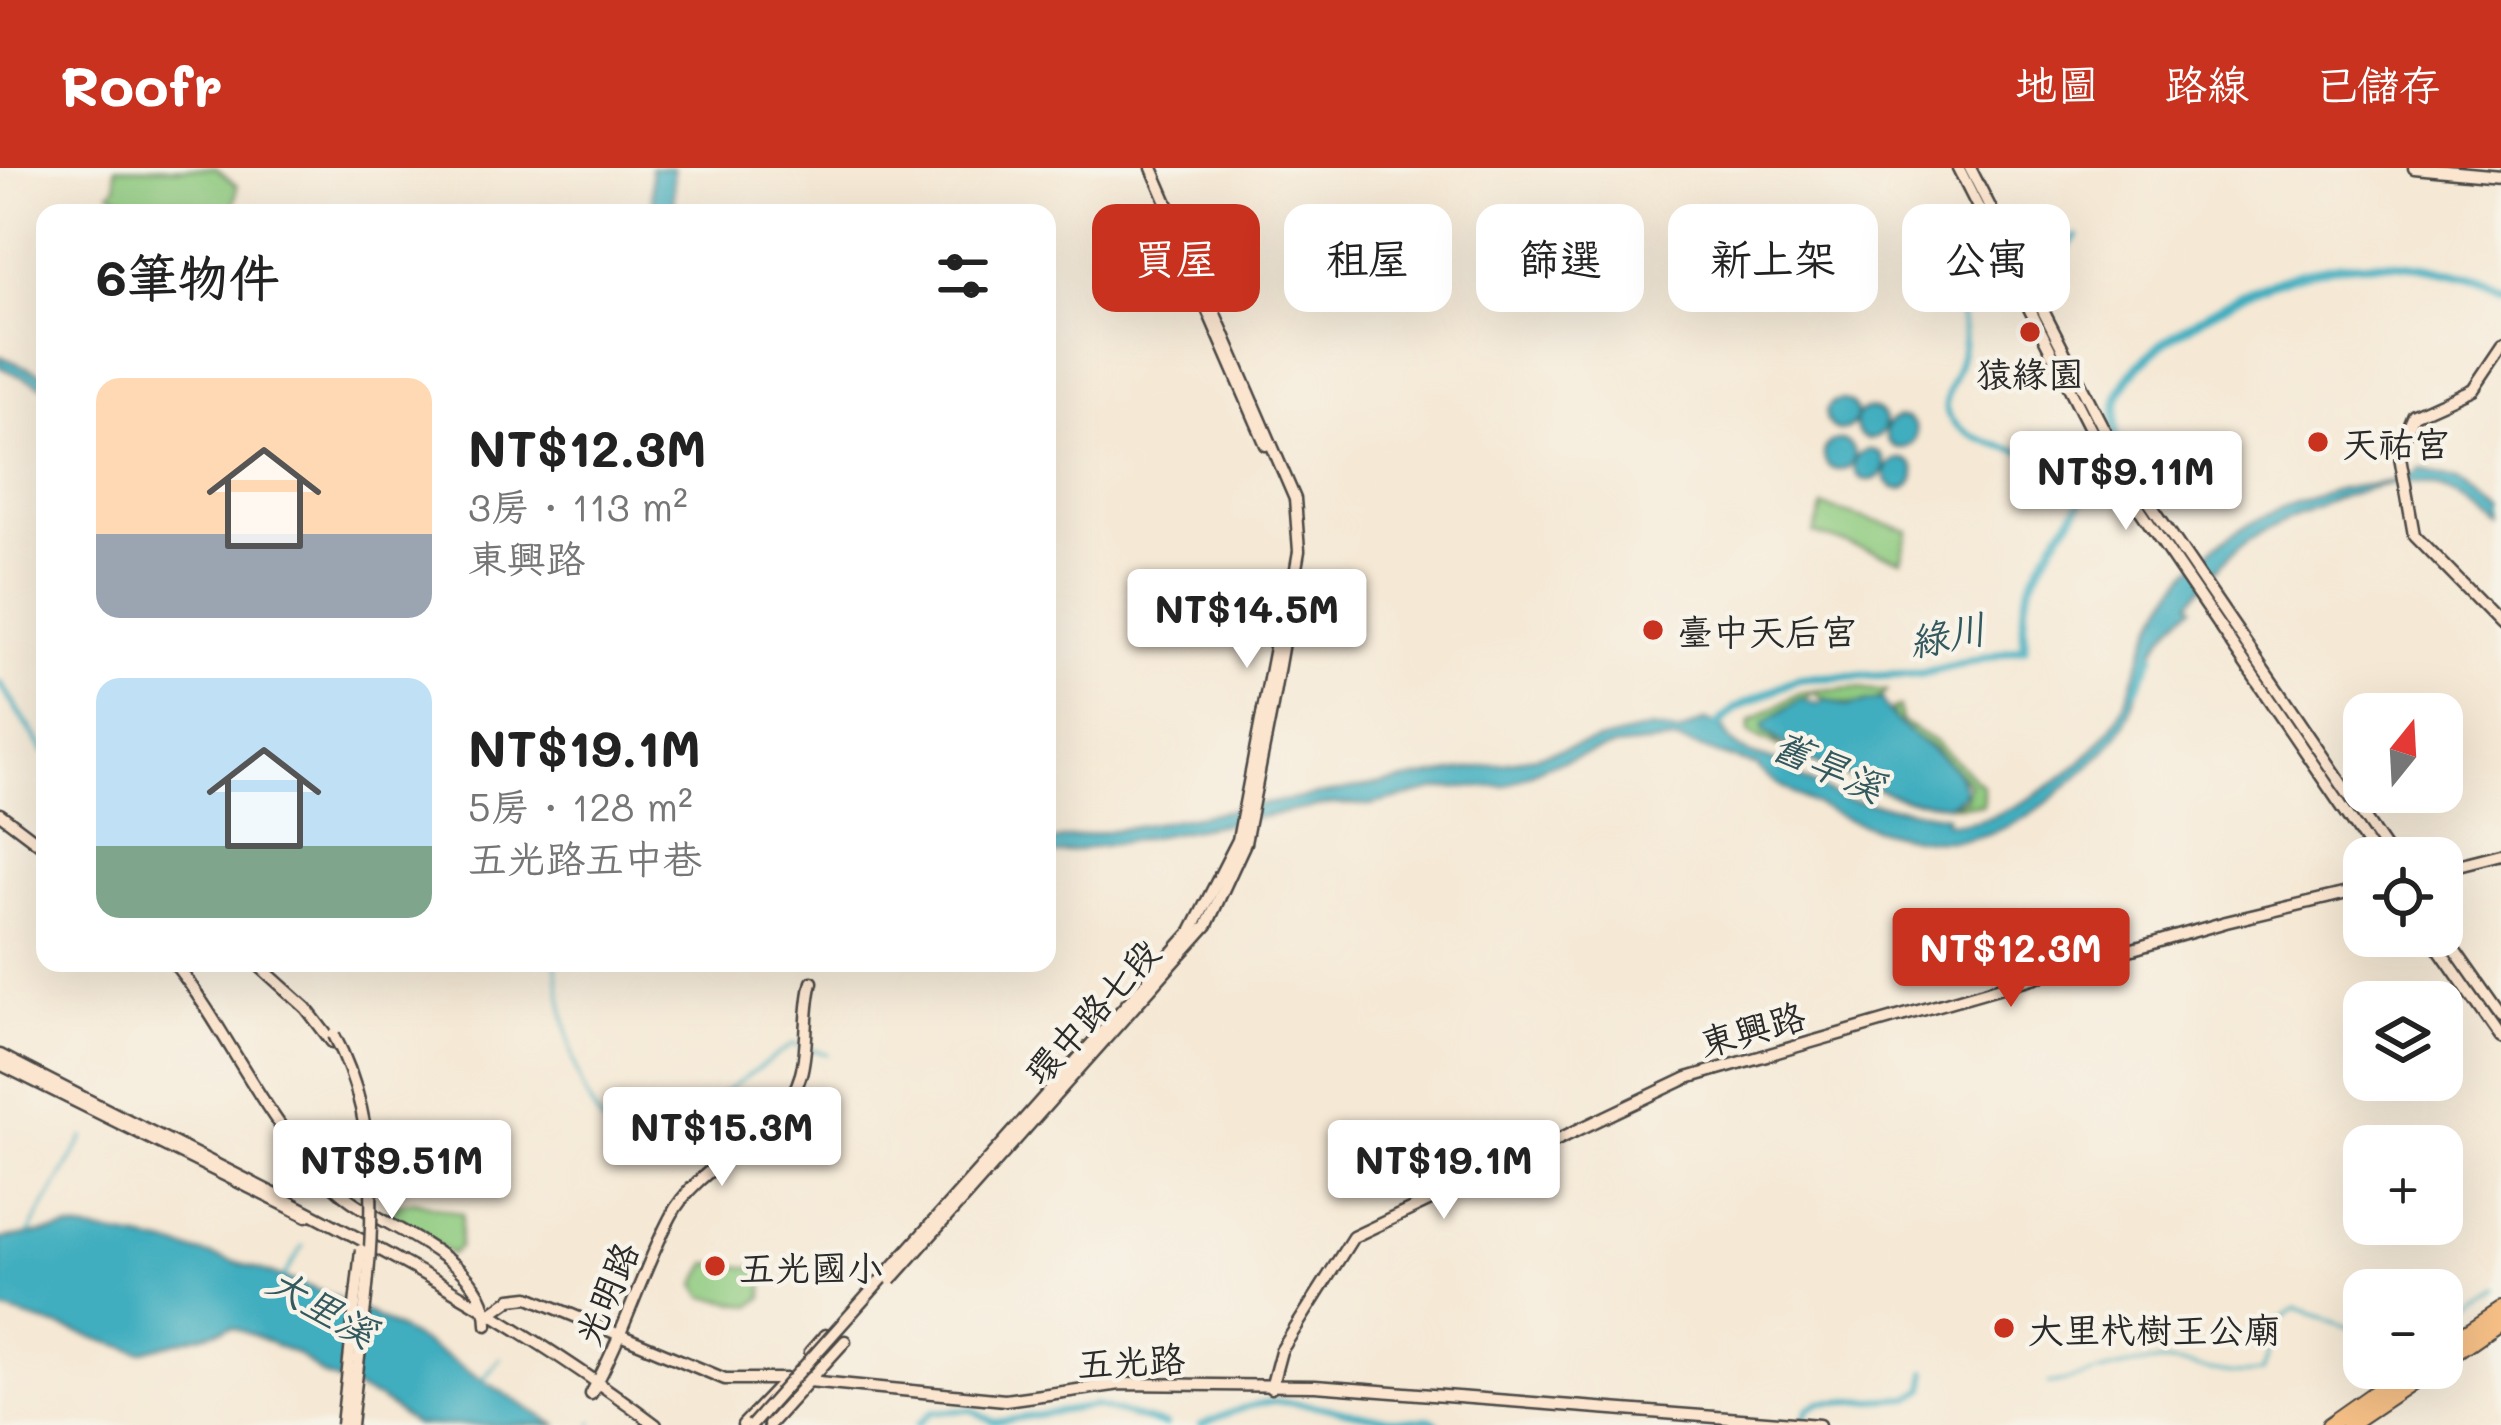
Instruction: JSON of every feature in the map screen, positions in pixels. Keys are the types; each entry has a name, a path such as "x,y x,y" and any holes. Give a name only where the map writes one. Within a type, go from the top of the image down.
{"main road":[{"path":"2463,1332 2501,1307"},
{"path":"2463,1350 2501,1325"},
{"path":"2318,1425 2382,1389"},
{"path":"2360,1425 2398,1389"},
{"path":"2329,1425 2370,1395"},
{"path":"2348,1425 2391,1396"}],"street":[{"path":"1148,168 1198,296 1218,325"},
{"path":"1148,168 1218,325"},
{"path":"1958,168 2112,462 2363,837"},
{"path":"1970,168 2105,432 2112,462"},
{"path":"2414,168 2501,176"},
{"name":"環中路七段","path":"756,1425 1201,919 1238,841 1296,551 1280,476 1218,325"},
{"path":"2501,346 2472,388 2414,415 2400,439 2399,454 2409,513 2421,546 2501,624"},
{"path":"2205,595 2377,837"},
{"path":"0,810 36,837"},
{"path":"2463,864 2501,854"},
{"name":"東興路","path":"1271,1388 1281,1351 1353,1237 1646,1099 1712,1070 2227,922 2343,894"},
{"path":"2445,957 2501,1038"},
{"path":"2460,957 2501,1016"},
{"path":"180,972 274,1118 317,1172 353,1202 448,1262 489,1316"},
{"path":"270,972 333,1039 354,1092 364,1175 347,1425"},
{"name":"光明路","path":"595,1387 671,1214 689,1187 757,1132 792,1092 801,1074 812,982"},
{"path":"0,1060 352,1236 489,1316 656,1425"},
{"name":"五光路","path":"489,1316 511,1299 529,1297 619,1339 725,1379 809,1380 1005,1400 1121,1384 1315,1386 1819,1425"},
{"path":"756,1425 783,1383 825,1335"},
{"path":"756,1425 796,1394 845,1341"},
{"path":"595,1387 646,1425"}],"green space":[{"path":"115,168 216,168 237,186 234,204 135,204 110,192 116,186"},
{"path":"1823,506 1909,531 1901,560 1814,534"},
{"path":"1817,690 1887,691 1871,702 1854,705 1818,696"},
{"path":"1815,691 1764,730 1785,750 1749,732 1750,721 1799,693"},
{"path":"1899,707 1901,721 1936,742 1983,786 1983,805 1947,805 1965,799 1969,783 1936,749 1895,725 1892,709"},
{"path":"414,1201 463,1214 459,1248 451,1254 389,1215 397,1204"},
{"path":"708,1263 764,1269 763,1297 752,1306 704,1297 696,1284"}],"water":[{"path":"651,168 673,168 674,204 653,204"},
{"path":"0,356 36,371 36,383 0,367"},
{"path":"1841,400 1856,415 1841,430 1826,415"},
{"path":"1870,409 1885,424 1870,439 1855,424"},
{"path":"1901,418 1916,433 1901,448 1886,433"},
{"path":"1839,440 1854,455 1839,470 1824,455"},
{"path":"1869,450 1884,465 1869,480 1854,465"},
{"path":"1900,459 1915,474 1900,489 1885,474"},
{"name":"舊旱溪","path":"2419,467 2461,481 2501,512 2501,528 2449,492 2412,482 2336,499 2264,531 2224,561 2190,601 2193,607 2169,629 2125,722 2107,748 2043,806 1990,834 1935,840 1875,829 1795,794 1757,766 1677,741 1613,747 1546,766 1505,786 1439,789 1370,805 1332,804 1056,854 1057,840 1515,761 1651,728 1679,733 1706,720 1724,728 1746,752 1803,769 1796,775 1843,799 1946,816 1945,822 1990,817 2038,793 2100,742 2123,705 2170,595 2216,546 2254,521 2296,503"},
{"path":"1800,699 1818,704 1826,699 1848,707 1882,699 1900,725 1954,769 1964,794 1947,805 1903,799 1786,751 1789,747 1764,730 1764,723"},
{"name":"大里溪","path":"72,1229 201,1253 329,1295 406,1333 556,1425 415,1425 380,1399 323,1375 297,1354 233,1327 141,1352 0,1309 0,1239"}],"waterway":[{"path":"2070,245 2077,237"},
{"name":"綠川","path":"1709,732 1736,708 1798,678 1920,674 2024,648 2027,593 2042,561 2111,457 2121,390 2146,358 2203,317 2277,281 2348,264 2421,267 2501,287"},
{"path":"1957,312 1964,342 1948,392 1951,420 1994,444 2102,472"},
{"name":"舊旱溪","path":"2136,689 2153,656"},
{"path":"0,683 36,738"},
{"name":"舊旱溪","path":"557,972 579,1077 613,1137 663,1135 793,1044 828,1054"},
{"path":"28,1235 84,1137"},
{"path":"659,1138 714,1155"},
{"name":"大里溪","path":"282,1280 303,1246"},
{"path":"2463,1311 2501,1287"},
{"path":"2048,1384 2158,1362 2237,1373 2262,1371 2277,1322 2296,1309 2343,1324"},
{"path":"483,1380 500,1358"},
{"path":"1802,1424 1808,1409 1819,1403 1910,1398 1925,1389 1926,1373"},
{"path":"1201,1425 1273,1402 1392,1419 1431,1419 1438,1425"},
{"path":"917,1425 932,1412 972,1410 994,1422 1095,1406 1166,1425"}],"place":[{"name":"猿緣園","path":"2030,332"},
{"name":"天祐宮","path":"2318,442"},
{"name":"臺中天后宮","path":"1653,630"},
{"name":"五光國小","path":"715,1266"},
{"name":"大里杙樹王公廟","path":"2004,1328"}]}
